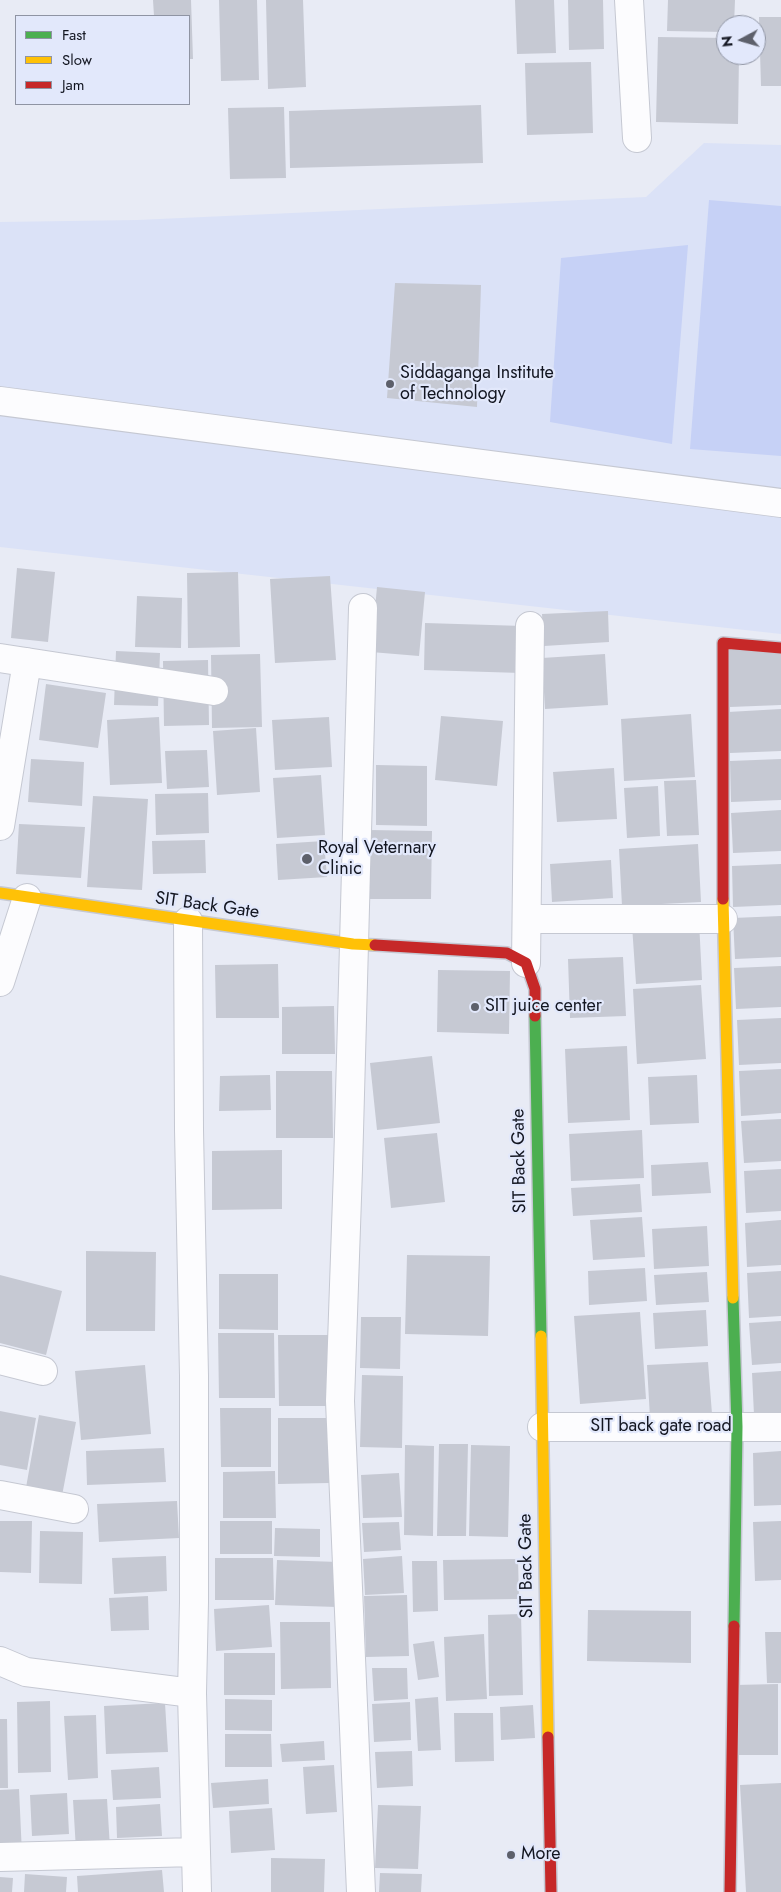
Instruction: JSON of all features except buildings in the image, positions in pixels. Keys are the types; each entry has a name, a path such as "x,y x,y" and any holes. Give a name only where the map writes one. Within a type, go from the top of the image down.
{"street":[{"path":"629,0 637,138"},
{"path":"0,400 781,503"},
{"path":"361,1892 340,1401 363,608"},
{"path":"526,963 530,626"},
{"path":"730,1892 737,1426 723,919 723,643 781,648"},
{"path":"0,658 214,691"},
{"path":"0,826 27,662"},
{"name":"SIT Back Gate","path":"0,893 353,944 507,953 526,963 535,990 551,1892"},
{"path":"0,982 27,898"},
{"path":"527,918 723,919"},
{"path":"188,921 189,1130 194,1376 192,1693 197,1892"},
{"path":"0,1360 43,1371"},
{"name":"SIT back gate road","path":"542,1427 781,1427"},
{"path":"0,1495 74,1509"},
{"path":"0,1662 13,1673 192,1693"},
{"path":"0,1857 196,1852"}],"shaded area":[{"name":"Siddaganga Institute of Technology","path":"704,143 781,145 781,634 0,547 0,222 137,220 646,197"},
{"path":"709,200 781,206 781,456 690,449"},
{"path":"688,245 672,444 550,422 561,258"}],"traffic: fast":[{"path":"535,1016 541,1336"},
{"path":"733,1298 737,1427 734,1626"}],"traffic: slow":[{"path":"0,893 353,944 375,945"},
{"path":"723,899 733,1298"},
{"path":"541,1336 548,1737"}],"traffic: jam":[{"path":"723,899 723,643 781,648"},
{"path":"375,945 507,953 526,963 535,989 535,1016"},
{"path":"730,1892 734,1626"},
{"path":"548,1737 551,1892"}],"place":[{"name":"Siddaganga Institute of Technology","path":"390,384"},
{"name":"Royal Veternary Clinic","path":"307,859"},
{"name":"SIT juice center","path":"475,1007"},
{"name":"More","path":"511,1855"}]}
